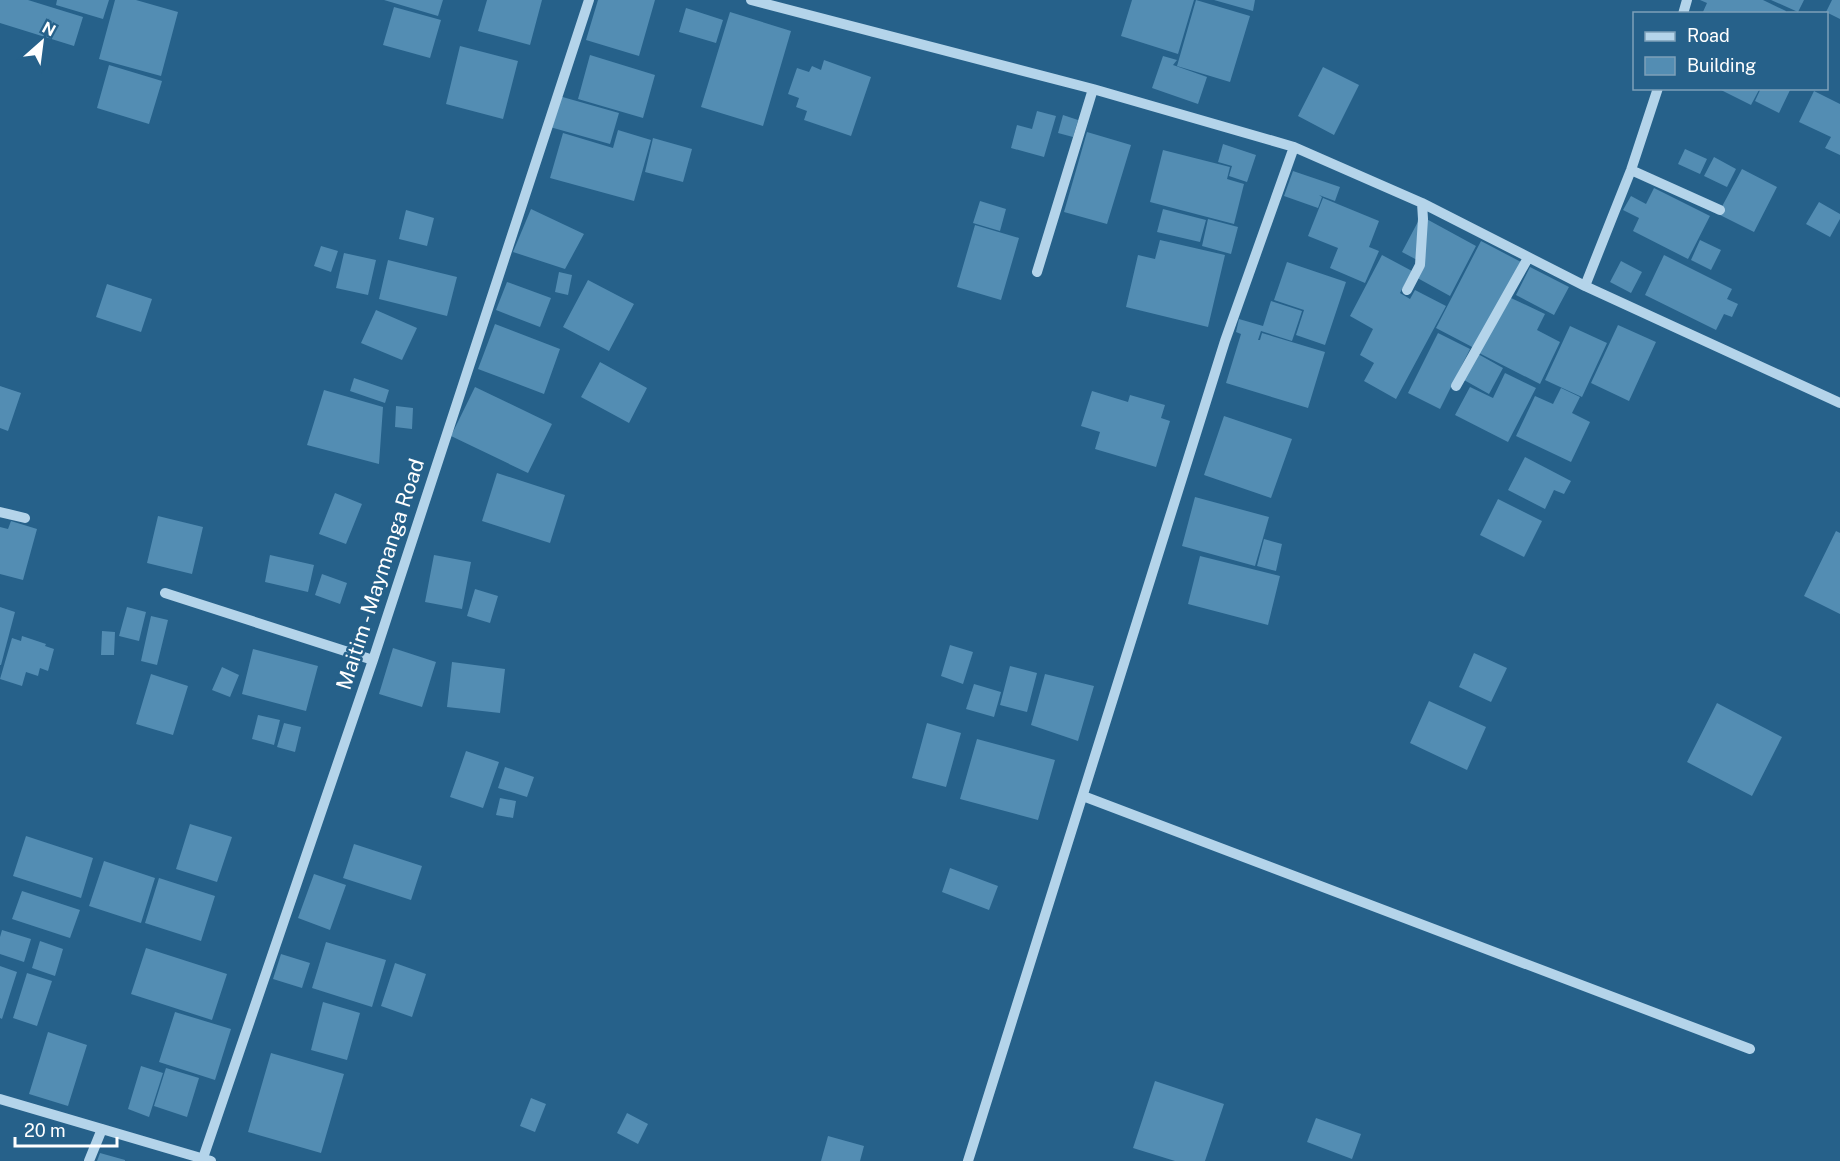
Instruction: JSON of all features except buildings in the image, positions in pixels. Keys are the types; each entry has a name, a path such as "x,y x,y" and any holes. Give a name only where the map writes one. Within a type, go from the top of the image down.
{"street":[{"name":"Maitim - Maymanga Road","path":"207,1159 589,0"},
{"path":"751,0 1093,89 1294,147 1422,203 1585,286 1840,403"},
{"path":"1036,272 1093,89"},
{"path":"1585,286 1631,170 1657,90"},
{"path":"968,1161 1225,341 1294,147"},
{"path":"1631,170 1720,210"},
{"path":"1407,290 1420,265 1424,219 1422,203"},
{"path":"1455,386 1528,258"},
{"path":"0,512 25,518"},
{"path":"165,593 373,660"},
{"path":"1083,796 1750,1049"},
{"path":"0,1100 207,1159"},
{"path":"89,1161 102,1129"}]}
